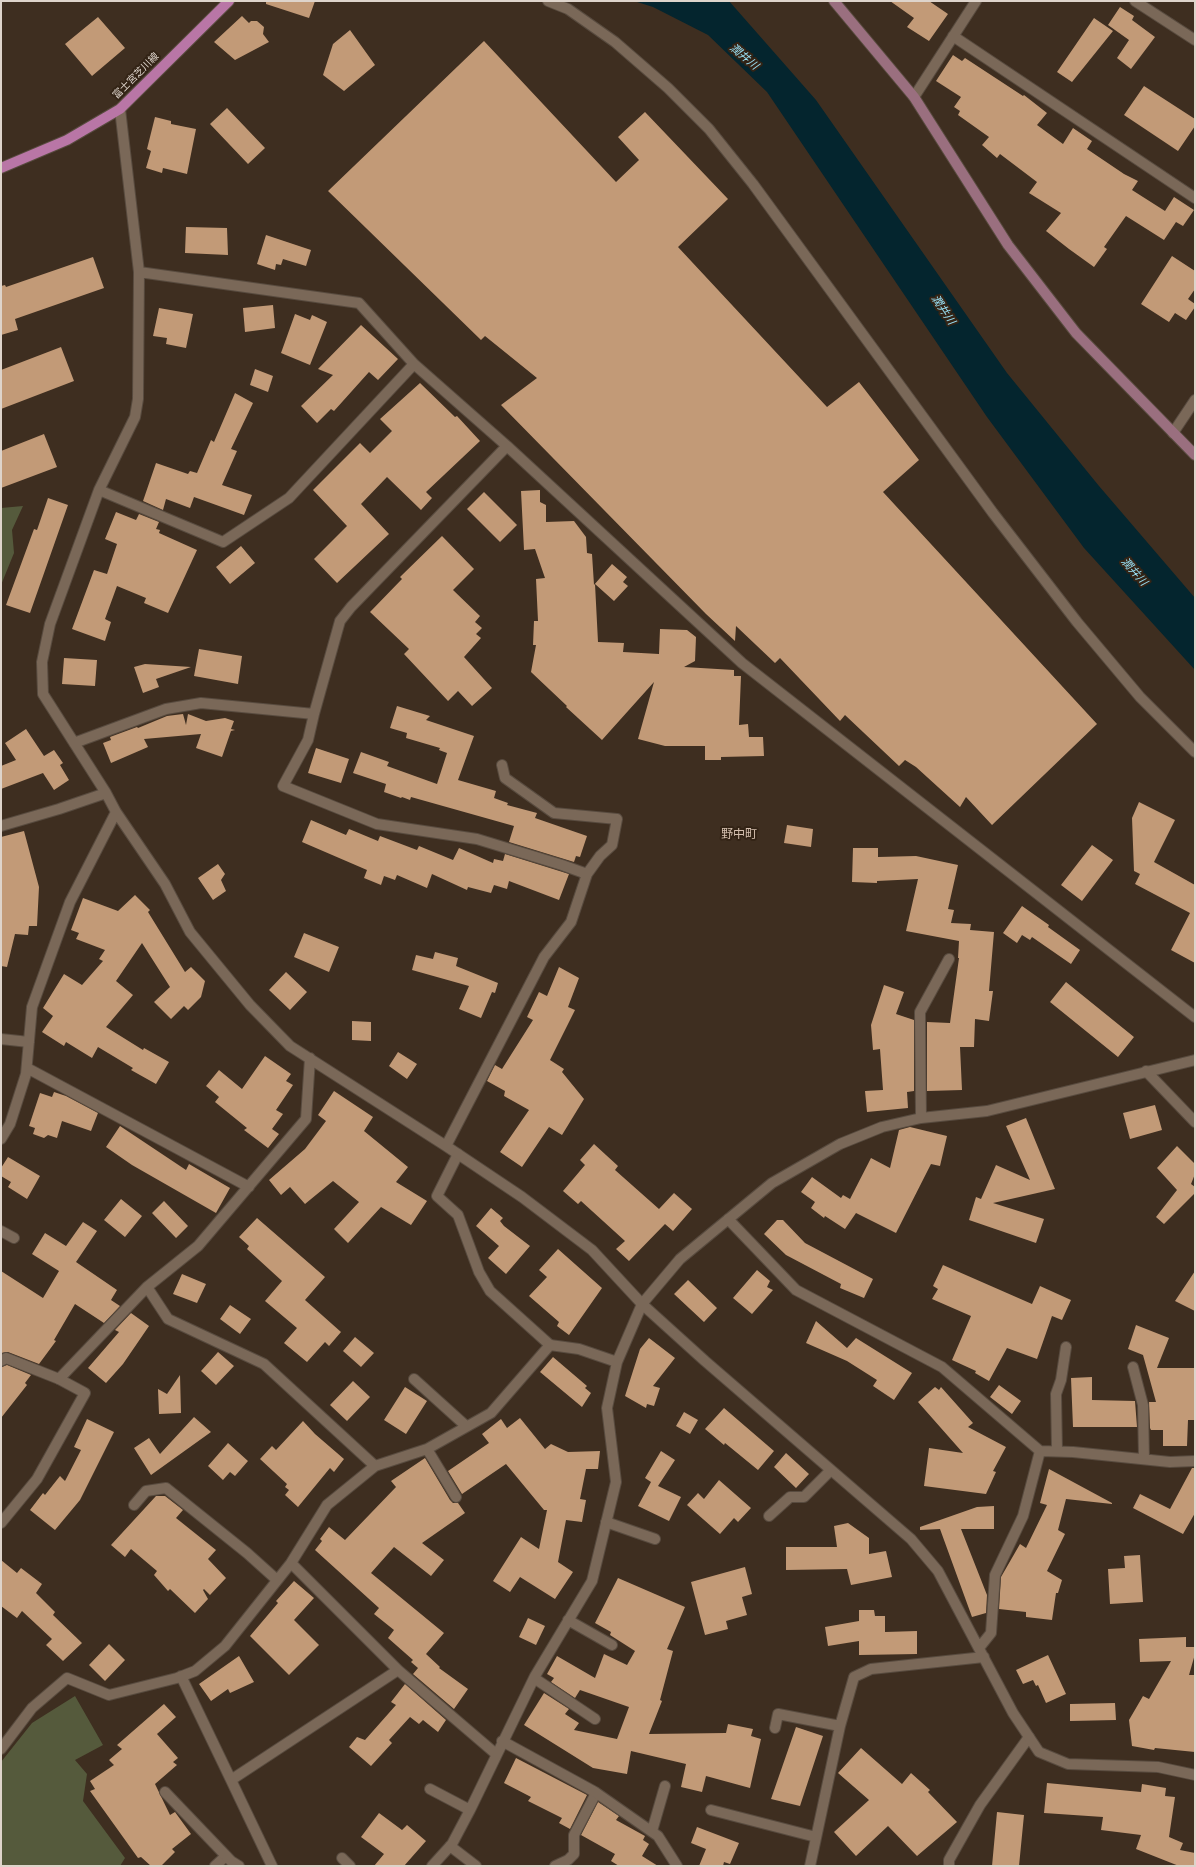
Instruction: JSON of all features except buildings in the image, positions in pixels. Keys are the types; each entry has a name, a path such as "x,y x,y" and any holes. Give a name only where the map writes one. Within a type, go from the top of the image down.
{"main road":[{"name":"富士宮芝川線","path":"1,168 67,140 120,109 229,1"}],"street":[{"path":"548,1 568,9 615,42 668,88 709,129 753,184 993,513 1077,622 1140,697 1195,752"},
{"path":"834,1 914,97 1008,245 1076,333 1195,455"},
{"path":"914,97 976,1"},
{"path":"1136,1 1195,40"},
{"path":"953,36 1195,198"},
{"path":"120,109 139,272 138,399 135,417 99,490 50,624 42,662 43,694 106,793 116,812 165,884 190,932 250,1005 290,1046 446,1146 522,1197 592,1250 642,1304 911,1539 938,1571 1013,1713 1039,1752 1068,1764 1158,1767 1195,1775"},
{"path":"139,272 359,303 414,364 508,446 742,663 1195,1017"},
{"path":"99,490 223,542 289,498 414,364"},
{"path":"1173,433 1195,400"},
{"path":"508,446 351,606 340,621 308,740 283,786 377,824 477,840 562,865 587,874"},
{"path":"74,743 166,710 201,703 314,714"},
{"path":"446,1146 544,957 572,922 587,874 600,856 612,845 618,819 554,813 505,778 502,765"},
{"path":"1,826 106,793"},
{"path":"1,1139 10,1124 27,1068 32,1007 70,902 116,812"},
{"path":"921,1118 920,1012 949,959"},
{"path":"1,1039 29,1042"},
{"path":"59,1379 147,1287 198,1246 306,1119 310,1058"},
{"path":"432,1866 450,1846 470,1810 534,1678 592,1581 616,1482 607,1408 617,1362 642,1304 680,1260 772,1183 840,1144 882,1127 921,1118 987,1111 1195,1060"},
{"path":"27,1068 249,1187"},
{"path":"1146,1071 1195,1122"},
{"path":"458,1154 437,1196 458,1215 479,1272 490,1291 550,1346 579,1349 617,1362"},
{"path":"728,1219 796,1290 942,1367 1040,1451 1057,1451 1170,1462 1195,1461"},
{"path":"1,1231 14,1238"},
{"path":"147,1287 168,1319 264,1364 375,1466"},
{"path":"1,1749 32,1708 67,1678 109,1696 195,1671 225,1646 291,1562 327,1505 375,1466 427,1449 491,1413 550,1346"},
{"path":"1057,1451 1056,1394 1061,1380 1066,1347"},
{"path":"1,1361 6,1358 59,1379 85,1393 37,1479 1,1523"},
{"path":"1133,1367 1143,1405 1144,1459"},
{"path":"414,1379 466,1426"},
{"path":"427,1449 456,1497"},
{"path":"979,1648 991,1633 995,1575 1023,1516 1040,1451"},
{"path":"769,1516 790,1497 804,1497 831,1470"},
{"path":"134,1505 146,1491 166,1488 247,1553 277,1580"},
{"path":"606,1522 655,1539"},
{"path":"291,1562 398,1670 496,1754"},
{"path":"568,1620 612,1646"},
{"path":"810,1866 840,1726 854,1677 871,1668 984,1657"},
{"path":"231,1780 398,1670"},
{"path":"181,1676 272,1866"},
{"path":"534,1678 595,1718"},
{"path":"775,1728 778,1714 840,1726"},
{"path":"949,1866 949,1860 980,1805 1029,1738"},
{"path":"502,1742 596,1793 652,1831 658,1836 677,1866"},
{"path":"652,1831 666,1786"},
{"path":"430,1789 470,1810"},
{"path":"164,1792 226,1856 239,1866"},
{"path":"555,1866 568,1860 574,1854 574,1835 596,1793"},
{"path":"711,1810 816,1837"},
{"path":"450,1846 476,1866"},
{"path":"216,1866 226,1856"},
{"path":"342,1858 350,1866"}],"green space":[{"path":"23,506 12,530 14,553 1,585 1,508"},
{"path":"75,1696 103,1745 75,1760 87,1774 83,1801 125,1858 120,1866 1,1866 1,1762 32,1723"}],"water":[{"name":"潤井川","path":"634,1 729,1 816,100 1007,373 1099,486 1195,598 1195,670 1084,548 987,417 767,92 708,35 653,7"}],"district":[{"name":"野中町","path":"739,835"}]}
